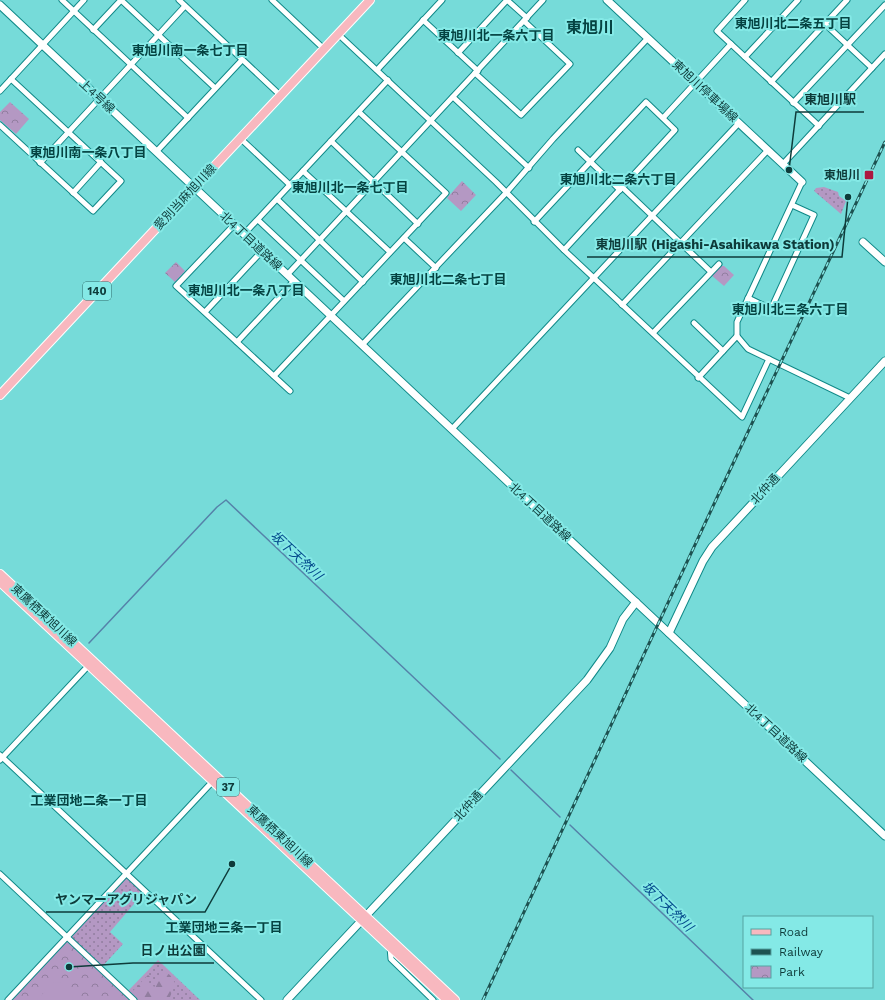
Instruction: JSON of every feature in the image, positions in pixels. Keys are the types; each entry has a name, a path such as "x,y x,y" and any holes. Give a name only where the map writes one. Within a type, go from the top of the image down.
{"main road":[{"name":"愛別当麻旭川線","path":"0,395 370,0"},
{"name":"東鷹栖東旭川線","path":"0,574 91,663 364,918 455,1000"},
{"name":"東鷹栖東旭川線","path":"0,582 91,663"},
{"name":"東鷹栖東旭川線","path":"364,918 390,947 447,1000"}],"street":[{"path":"62,0 188,118"},
{"path":"0,91 84,0"},
{"path":"94,30 121,0 215,88"},
{"path":"179,0 280,96"},
{"path":"272,0 324,49"},
{"path":"376,70 442,0"},
{"path":"423,20 458,52 521,115 570,64 507,0 458,52"},
{"path":"287,275 543,0"},
{"name":"東旭川停車場線","path":"607,0 802,182"},
{"path":"745,0 717,31 818,126"},
{"path":"745,57 798,0"},
{"path":"771,82 847,0"},
{"name":"上4号線","path":"0,5 194,188"},
{"path":"793,103 885,5"},
{"path":"40,163 185,6"},
{"path":"825,24 872,68"},
{"path":"338,34 431,121 534,222 698,378 742,417 769,360"},
{"path":"362,345 506,193 553,139 648,38"},
{"path":"663,118 731,44"},
{"path":"783,164 885,54"},
{"path":"156,152 242,60"},
{"path":"0,124 93,211 121,181 11,78"},
{"path":"244,234 388,80"},
{"path":"453,97 529,168"},
{"path":"534,222 646,102 675,130 564,250"},
{"path":"274,376 446,193 359,112"},
{"path":"452,429 651,215 739,123"},
{"path":"240,138 290,185"},
{"path":"331,141 418,224"},
{"path":"578,150 651,215 710,271"},
{"path":"622,305 768,150"},
{"path":"73,192 101,162"},
{"path":"303,171 390,252"},
{"path":"802,182 737,322 737,336 748,349 850,398"},
{"name":"北4丁目道路線","path":"194,188 885,836"},
{"path":"277,199 363,282"},
{"path":"748,298 771,309 814,215 792,205"},
{"path":"258,220 344,301"},
{"path":"234,224 176,286 290,391"},
{"path":"404,238 436,268"},
{"path":"863,242 885,262"},
{"path":"205,312 262,251"},
{"path":"652,333 710,271 719,264"},
{"path":"237,342 294,281"},
{"path":"694,323 723,351"},
{"path":"698,378 737,336"},
{"name":"北仲通","path":"669,633 703,561 712,547 885,361"},
{"name":"北仲通","path":"287,1000 587,680 610,648 623,619 636,602"},
{"path":"91,663 1,758 261,1000"},
{"path":"8,1000 215,779"},
{"path":"0,874 134,1000"},
{"path":"390,947 391,959 433,1000"}],"green space":[{"path":"10,102 29,119 16,134 0,120 0,112"},
{"path":"462,181 476,195 461,211 447,198"},
{"path":"824,187 838,192 839,196 846,201 841,214 814,191 816,188"},
{"path":"176,262 185,271 175,282 165,273"},
{"path":"720,266 724,266 734,275 724,286 711,275"},
{"path":"124,876 130,877 145,891 110,932 123,944 100,969 67,937"},
{"path":"67,937 134,1000 8,1000"},
{"path":"158,960 200,1000 134,1000 126,993"},
{"path":"163,971 170,975 175,983 170,997 166,1000 140,1000 131,993 148,975 150,977 148,985 156,987 157,978"},
{"path":"53,982 61,983 80,1000 37,1000"}],"waterway":[{"name":"坂下天然川","path":"89,643 217,507 226,500 500,759"},
{"name":"坂下天然川","path":"511,770 560,817"},
{"name":"坂下天然川","path":"570,825 753,1000"}],"railway":[{"path":"483,1000 721,489 885,142"}],"place":[{"name":"東旭川駅","path":"789,170"},
{"name":"東旭川","path":"869,175"},
{"name":"東旭川駅 (Higashi-Asahikawa Station)","path":"848,197"},
{"name":"ヤンマーアグリジャパン","path":"232,864"},
{"name":"日ノ出公園","path":"69,967"}],"district":[{"name":"東旭川北二条五丁目","path":"793,23"},
{"name":"東旭川","path":"590,27"},
{"name":"東旭川北一条六丁目","path":"496,35"},
{"name":"東旭川南一条七丁目","path":"190,50"},
{"name":"東旭川南一条八丁目","path":"88,152"},
{"name":"東旭川北二条六丁目","path":"618,179"},
{"name":"東旭川北一条七丁目","path":"350,187"},
{"name":"東旭川北二条七丁目","path":"448,279"},
{"name":"東旭川北一条八丁目","path":"246,290"},
{"name":"東旭川北三条六丁目","path":"790,309"},
{"name":"工業団地二条一丁目","path":"89,800"},
{"name":"工業団地三条一丁目","path":"224,927"}]}
